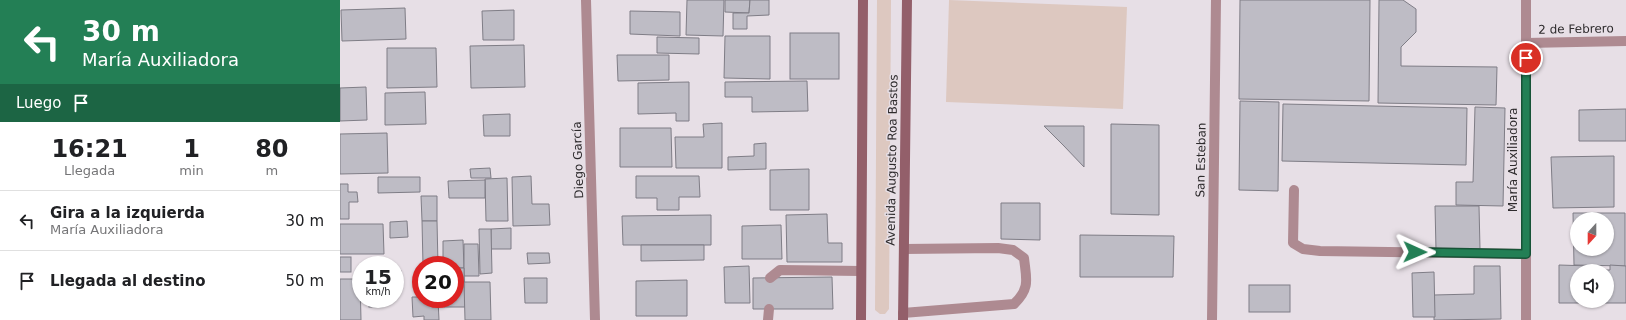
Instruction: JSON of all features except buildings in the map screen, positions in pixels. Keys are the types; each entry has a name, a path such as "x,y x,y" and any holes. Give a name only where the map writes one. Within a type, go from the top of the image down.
{"main road":[{"path":"860,320 862,0"},
{"name":"Avenida Augusto Roa Bastos","path":"903,317 907,0"}],"street":[{"name":"Diego García","path":"586,0 595,320"},
{"name":"San Esteban","path":"1212,320 1216,0"},
{"name":"María Auxiliadora","path":"1526,0 1526,320"},
{"name":"2 de Febrero","path":"1526,43 1626,41"},
{"path":"1294,190 1293,243 1302,249 1320,251 1526,254"},
{"path":"903,317 1014,304 1023,295 1027,281 1024,258 1013,250 998,248 904,249"},
{"path":"770,278 780,270 861,271"},
{"path":"768,320 769,309"}],"shaded area":[{"path":"877,0 891,0 889,309 885,314 880,314 875,310"},
{"path":"949,0 1127,7 1123,109 946,102"}],"route":[{"path":"1415,252 1526,254 1526,58"}]}
